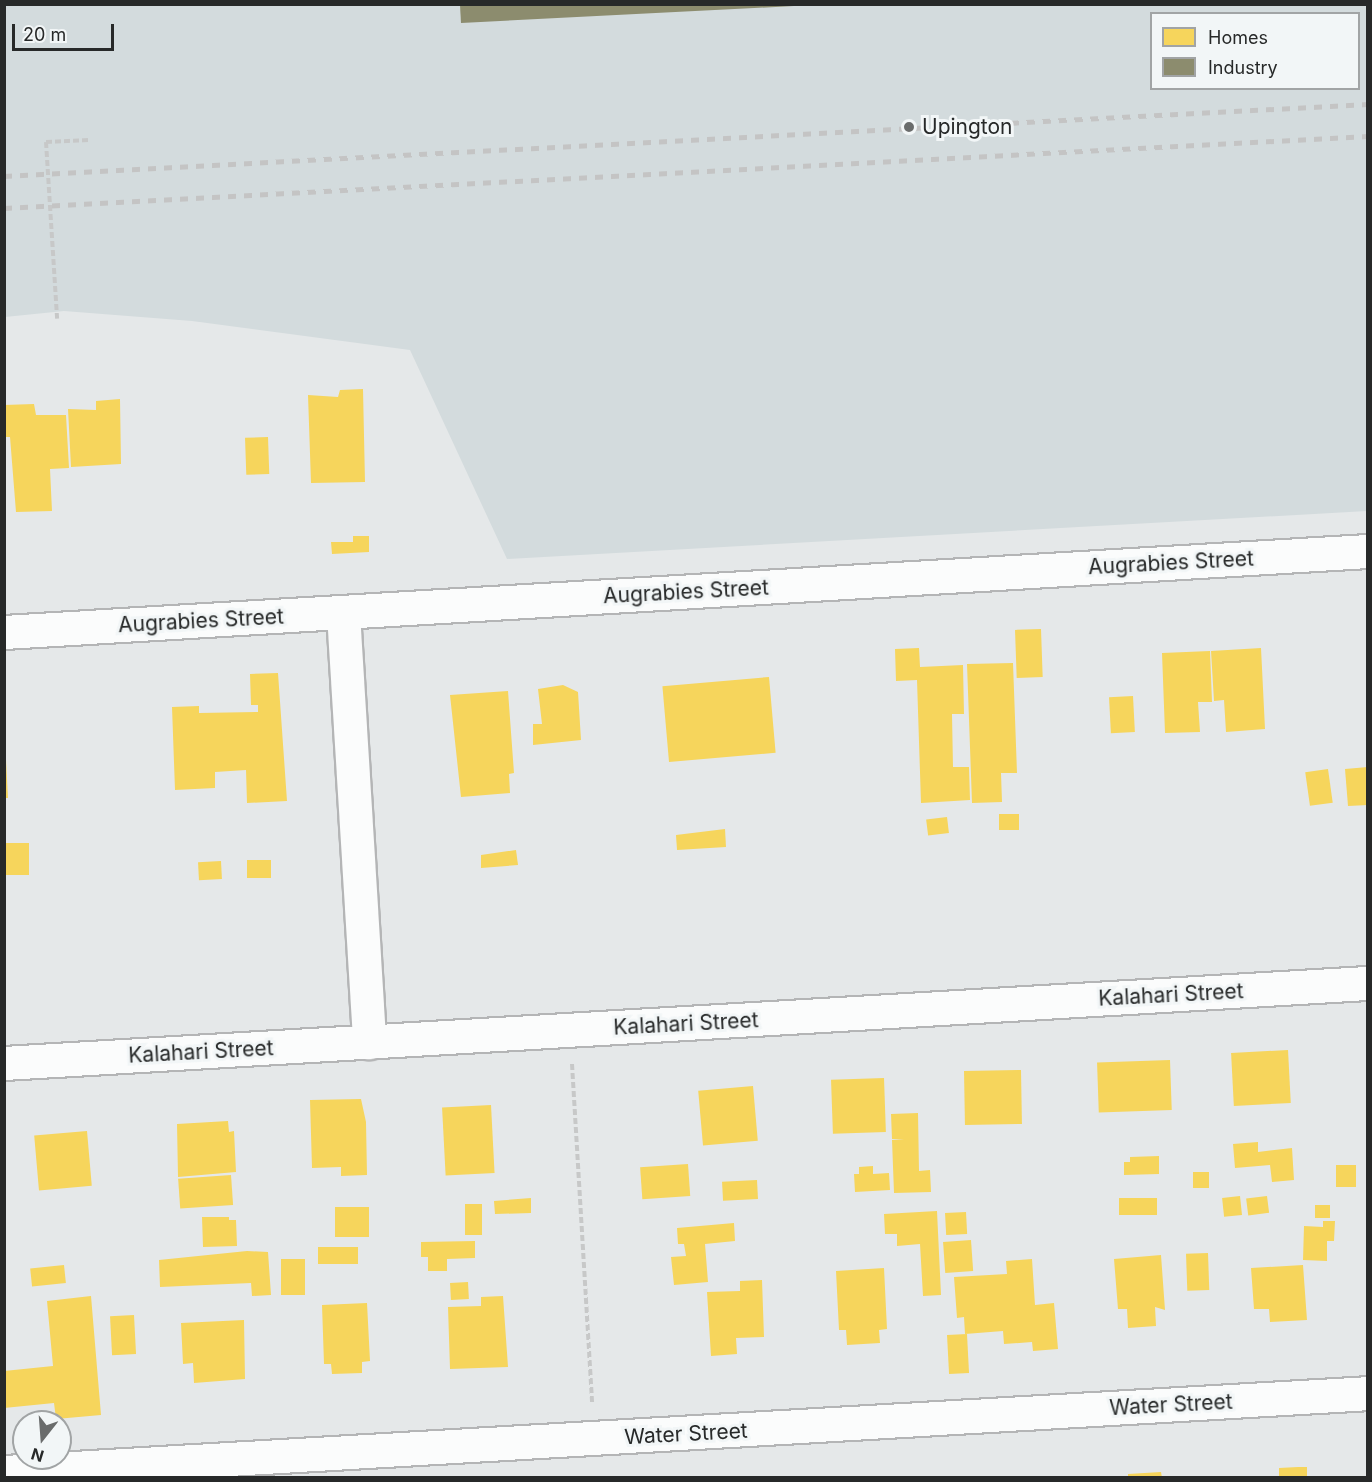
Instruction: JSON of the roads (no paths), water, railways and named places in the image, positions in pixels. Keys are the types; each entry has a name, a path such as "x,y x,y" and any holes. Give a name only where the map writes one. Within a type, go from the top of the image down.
{"street":[{"name":"Augrabies Street","path":"4,632 1368,551"},
{"path":"343,613 369,1042"},
{"name":"Kalahari Street","path":"4,1063 570,1032 1368,983"},
{"name":"Water Street","path":"4,1472 594,1440 1368,1393"}],"railway":[{"path":"4,176 1368,104"},
{"path":"4,208 1368,136"}],"place":[{"name":"Upington","path":"909,127"}]}
